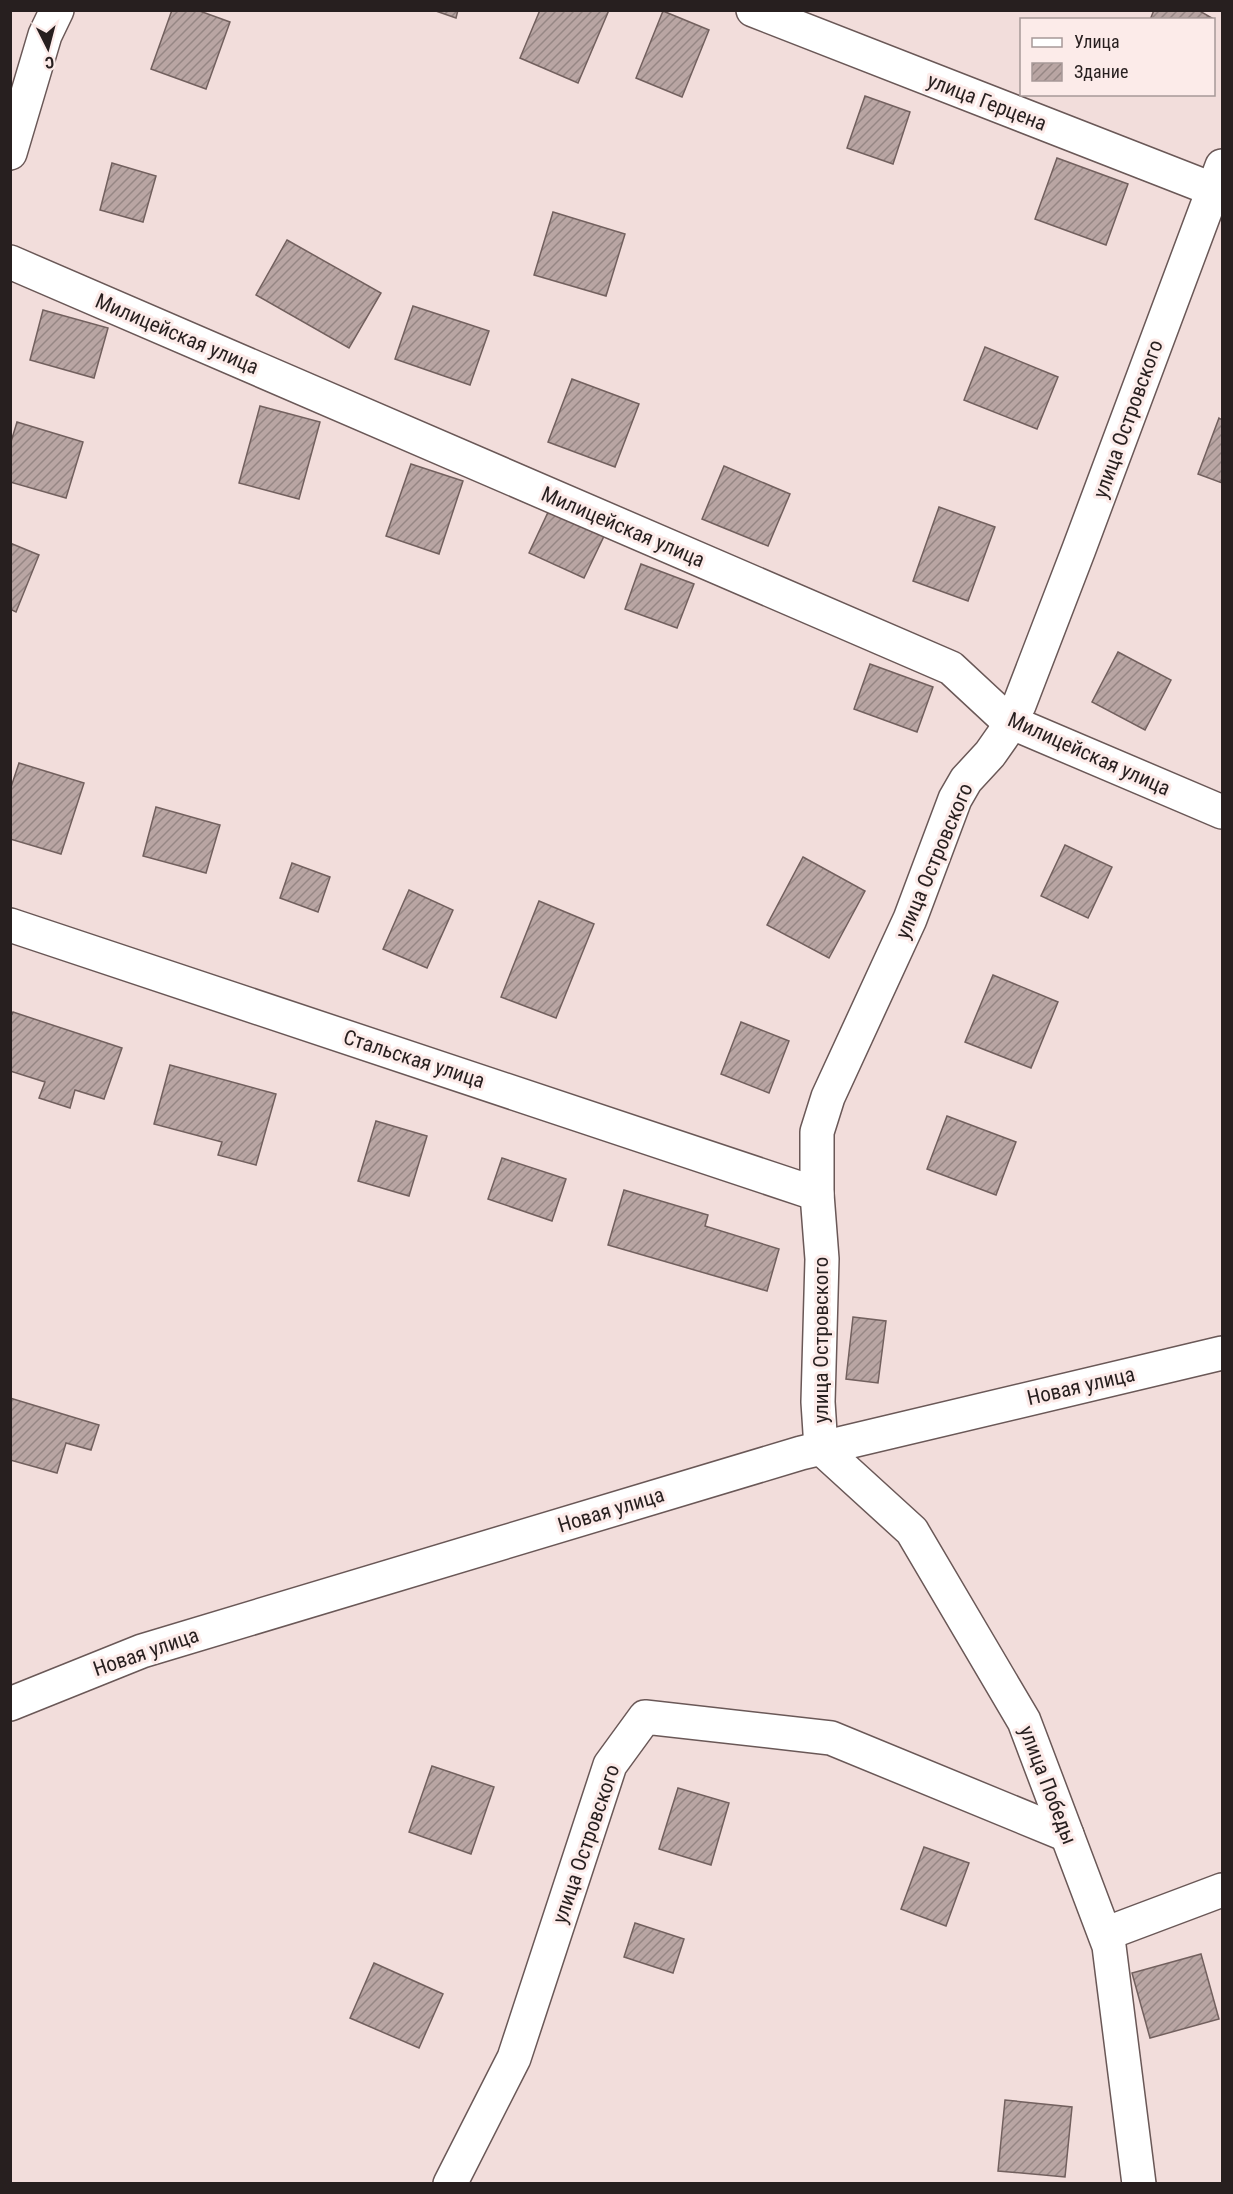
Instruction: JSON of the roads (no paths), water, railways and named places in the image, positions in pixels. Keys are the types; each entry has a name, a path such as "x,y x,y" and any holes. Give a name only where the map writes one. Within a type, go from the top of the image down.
{"street":[{"path":"10,153 45,35 57,10"},
{"name":"улица Герцена","path":"753,10 1219,183"},
{"name":"улица Островского","path":"821,1448 818,1402 822,1259 817,1194 817,1132 828,1097 910,920 955,799 966,780 1004,734 1008,722 1019,705 1219,183"},
{"name":"Милицейская улица","path":"10,262 951,668 1008,722 1222,812"},
{"name":"Стальская улица","path":"10,925 817,1194"},
{"name":"Новая улица","path":"10,1704 142,1650 821,1448 1222,1353"},
{"name":"улица Победы","path":"821,1448 912,1532 1024,1721 1110,1946 1139,2184"},
{"name":"улица Островского","path":"450,2184 514,2058 610,1765 645,1717 831,1738 1067,1835"},
{"path":"1105,1935 1222,1890"}]}
